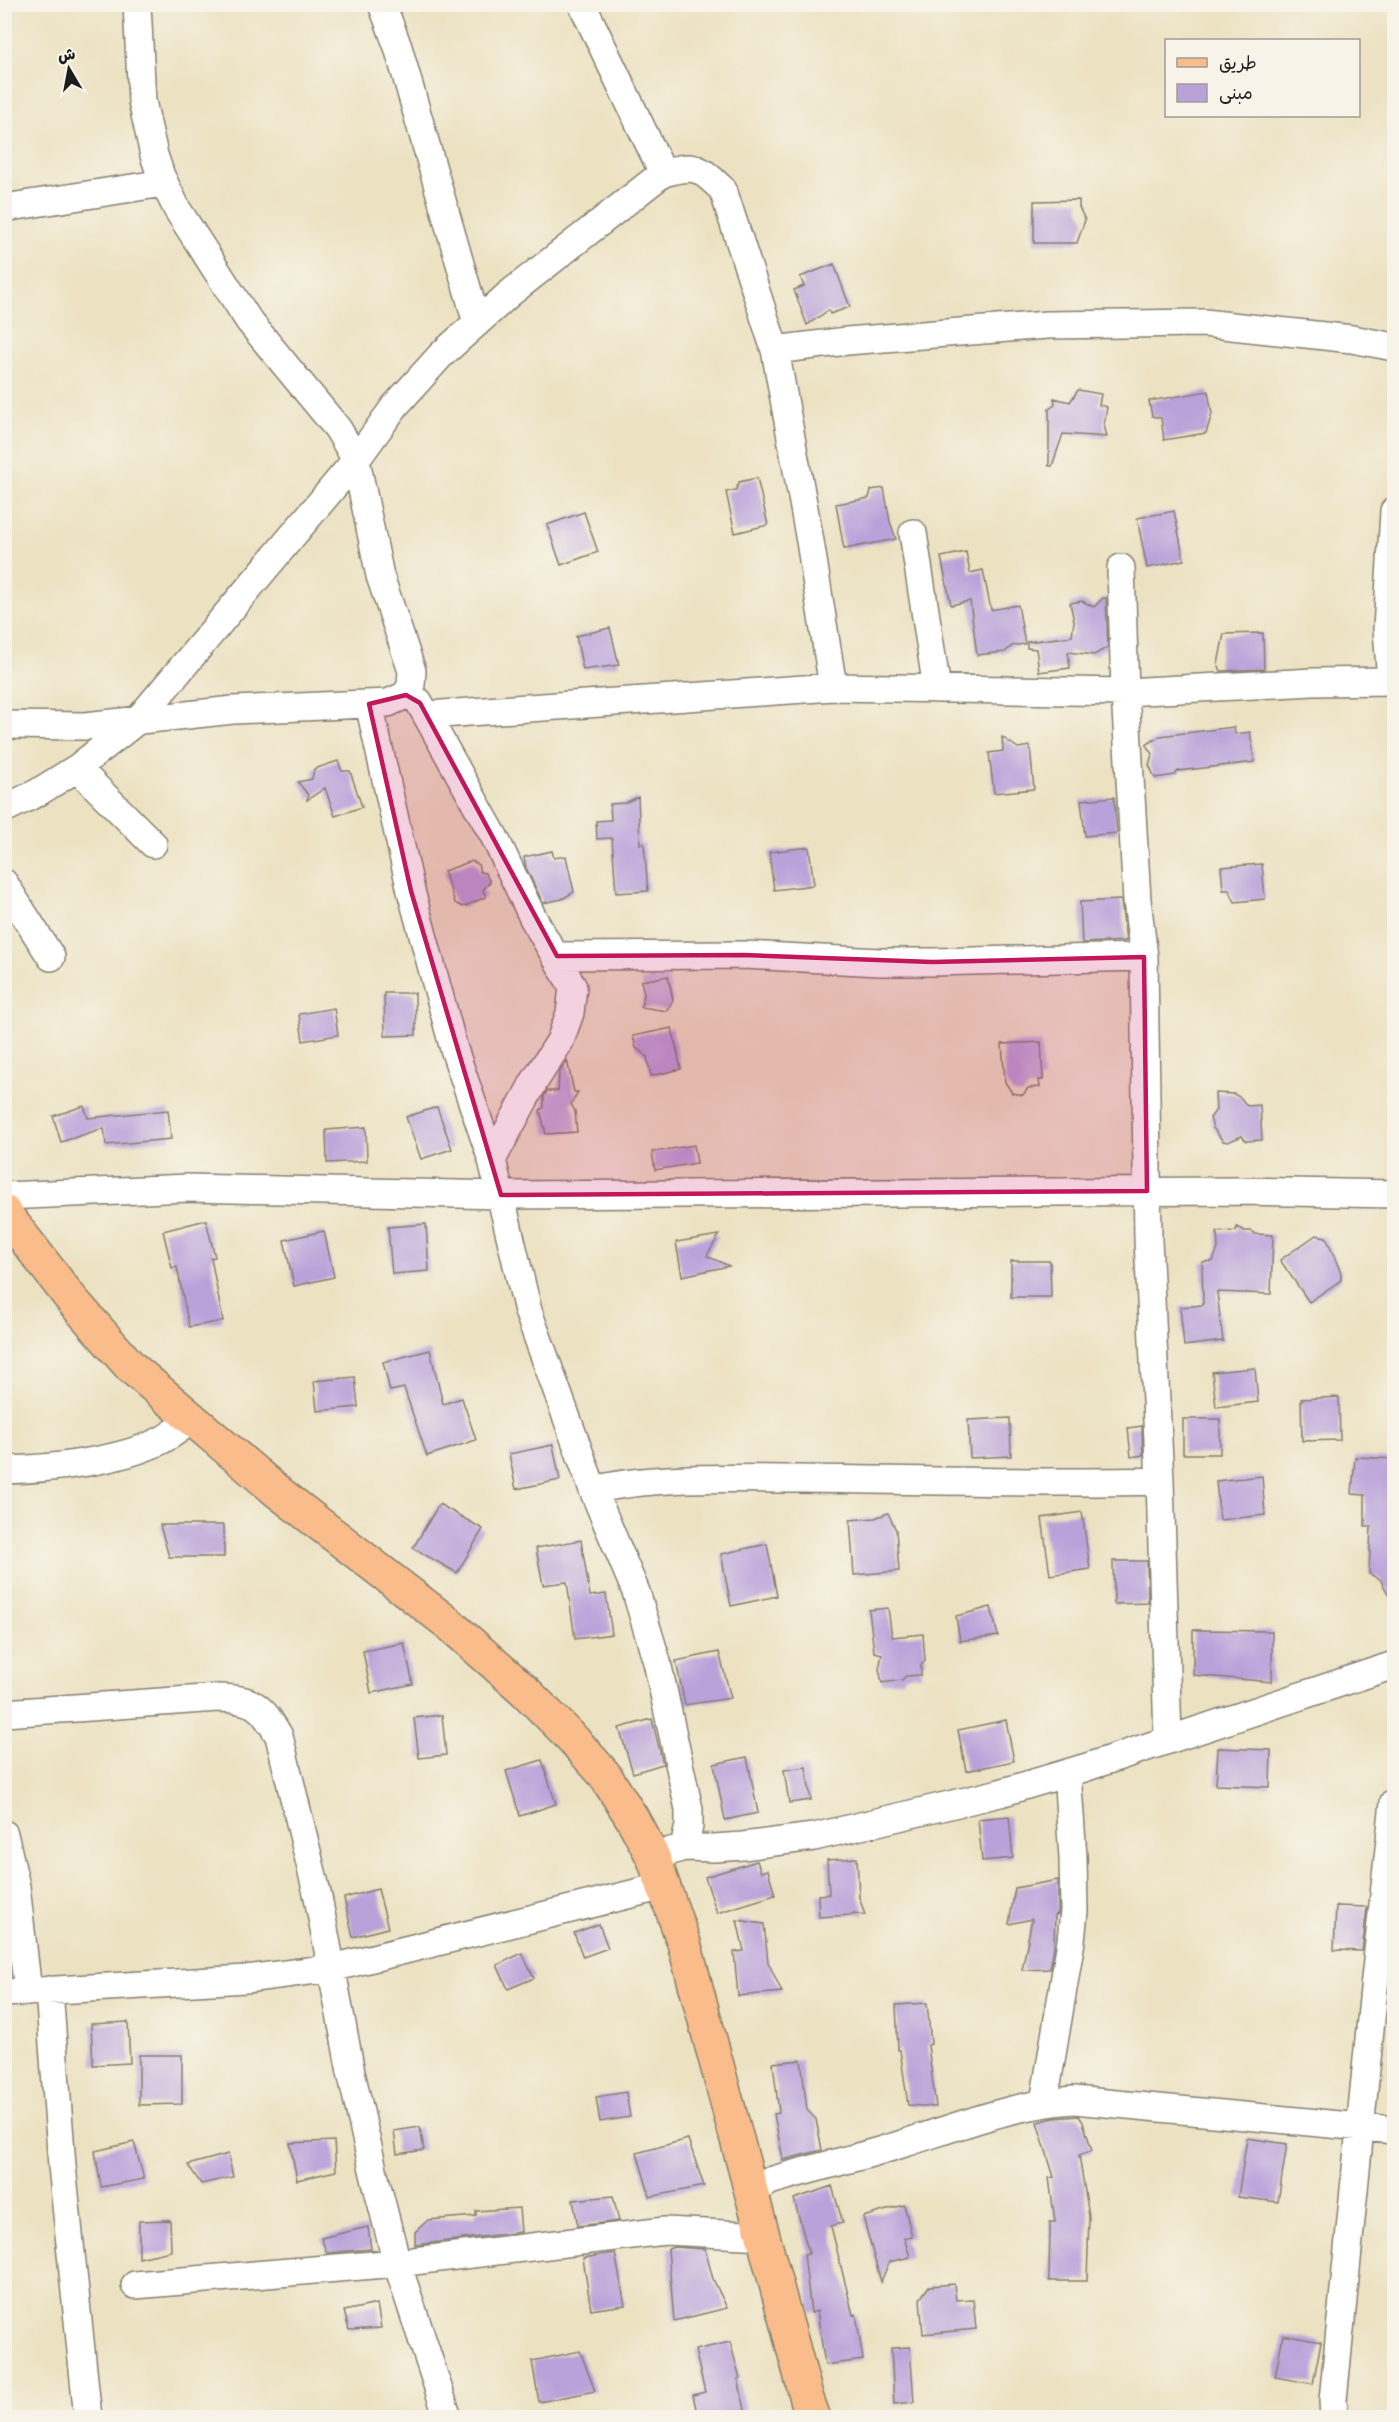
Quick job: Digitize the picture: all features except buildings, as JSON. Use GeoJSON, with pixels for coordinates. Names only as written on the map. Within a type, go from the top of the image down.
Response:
{"type":"FeatureCollection","features":[{"type":"Feature","properties":{"kind":"main road"},"geometry":{"type":"LineString","coordinates":[[4,1212],[72,1300],[131,1367],[278,1492],[448,1623],[525,1691],[604,1774],[632,1818],[658,1871],[684,1943],[764,2236],[809,2412]]}},
{"type":"Feature","properties":{"kind":"street"},"geometry":{"type":"LineString","coordinates":[[4,725],[85,726],[233,710],[388,703],[406,695],[411,685],[412,671],[380,576],[356,460],[338,429],[249,321],[177,209],[165,183],[154,155],[142,101],[137,4]]}},
{"type":"Feature","properties":{"kind":"street"},"geometry":{"type":"LineString","coordinates":[[382,4],[398,47],[477,323]]}},
{"type":"Feature","properties":{"kind":"street"},"geometry":{"type":"LineString","coordinates":[[582,4],[663,173]]}},
{"type":"Feature","properties":{"kind":"street"},"geometry":{"type":"LineString","coordinates":[[4,809],[37,793],[77,768],[138,720],[356,460],[395,406],[441,355],[509,294],[663,173],[689,166],[706,173],[723,190],[775,350],[810,541],[832,687]]}},
{"type":"Feature","properties":{"kind":"street"},"geometry":{"type":"LineString","coordinates":[[4,208],[165,183]]}},
{"type":"Feature","properties":{"kind":"street"},"geometry":{"type":"LineString","coordinates":[[775,350],[847,341],[1047,325],[1204,323],[1352,339],[1395,346]]}},
{"type":"Feature","properties":{"kind":"street"},"geometry":{"type":"LineString","coordinates":[[427,715],[832,687],[1125,692],[1313,682],[1393,681],[1387,629],[1395,512]]}},
{"type":"Feature","properties":{"kind":"street"},"geometry":{"type":"LineString","coordinates":[[913,533],[937,689]]}},
{"type":"Feature","properties":{"kind":"street"},"geometry":{"type":"LineString","coordinates":[[1121,568],[1125,692],[1137,900],[1144,957],[1148,1240],[1160,1481],[1168,1739]]}},
{"type":"Feature","properties":{"kind":"street"},"geometry":{"type":"LineString","coordinates":[[406,695],[420,703],[427,715],[495,838],[533,918],[573,987],[570,1012],[560,1041],[534,1082],[492,1161]]}},
{"type":"Feature","properties":{"kind":"street"},"geometry":{"type":"LineString","coordinates":[[27,1992],[246,1979],[332,1968],[658,1871],[684,1847],[689,1826],[689,1809],[657,1662],[636,1592],[593,1490],[528,1311],[492,1161],[454,1049],[411,891],[369,704]]}},
{"type":"Feature","properties":{"kind":"street"},"geometry":{"type":"LineString","coordinates":[[77,768],[153,844]]}},
{"type":"Feature","properties":{"kind":"street"},"geometry":{"type":"LineString","coordinates":[[4,882],[51,957]]}},
{"type":"Feature","properties":{"kind":"street"},"geometry":{"type":"LineString","coordinates":[[557,956],[744,954],[891,962],[1144,957]]}},
{"type":"Feature","properties":{"kind":"street"},"geometry":{"type":"LineString","coordinates":[[4,1196],[188,1188],[501,1194],[1240,1191],[1395,1194]]}},
{"type":"Feature","properties":{"kind":"street"},"geometry":{"type":"LineString","coordinates":[[4,1470],[49,1469],[132,1450],[162,1440],[193,1419]]}},
{"type":"Feature","properties":{"kind":"street"},"geometry":{"type":"LineString","coordinates":[[593,1490],[640,1482],[728,1479],[996,1483],[1160,1481]]}},
{"type":"Feature","properties":{"kind":"street"},"geometry":{"type":"LineString","coordinates":[[684,1847],[743,1846],[814,1837],[1000,1793],[1395,1665]]}},
{"type":"Feature","properties":{"kind":"street"},"geometry":{"type":"LineString","coordinates":[[4,1713],[218,1698],[242,1699],[256,1705],[268,1717],[279,1736],[318,1897],[351,2073],[397,2263],[448,2418]]}},
{"type":"Feature","properties":{"kind":"street"},"geometry":{"type":"LineString","coordinates":[[1044,2102],[1074,1911],[1067,1773]]}},
{"type":"Feature","properties":{"kind":"street"},"geometry":{"type":"LineString","coordinates":[[1334,2418],[1334,2389],[1395,1802]]}},
{"type":"Feature","properties":{"kind":"street"},"geometry":{"type":"LineString","coordinates":[[4,1834],[16,1886],[27,1992],[62,2166],[88,2418]]}},
{"type":"Feature","properties":{"kind":"street"},"geometry":{"type":"LineString","coordinates":[[752,2193],[770,2181],[901,2144],[1007,2110],[1044,2102],[1074,2100],[1395,2130]]}},
{"type":"Feature","properties":{"kind":"street"},"geometry":{"type":"LineString","coordinates":[[135,2285],[397,2263],[665,2231],[764,2236]]}},
{"type":"Feature","properties":{"kind":"highlighted area"},"geometry":{"type":"Polygon","coordinates":[[[406,695],[420,703],[557,956],[744,955],[932,962],[1144,957],[1147,1191],[501,1195],[411,891],[369,704],[406,695]]]}}]}
